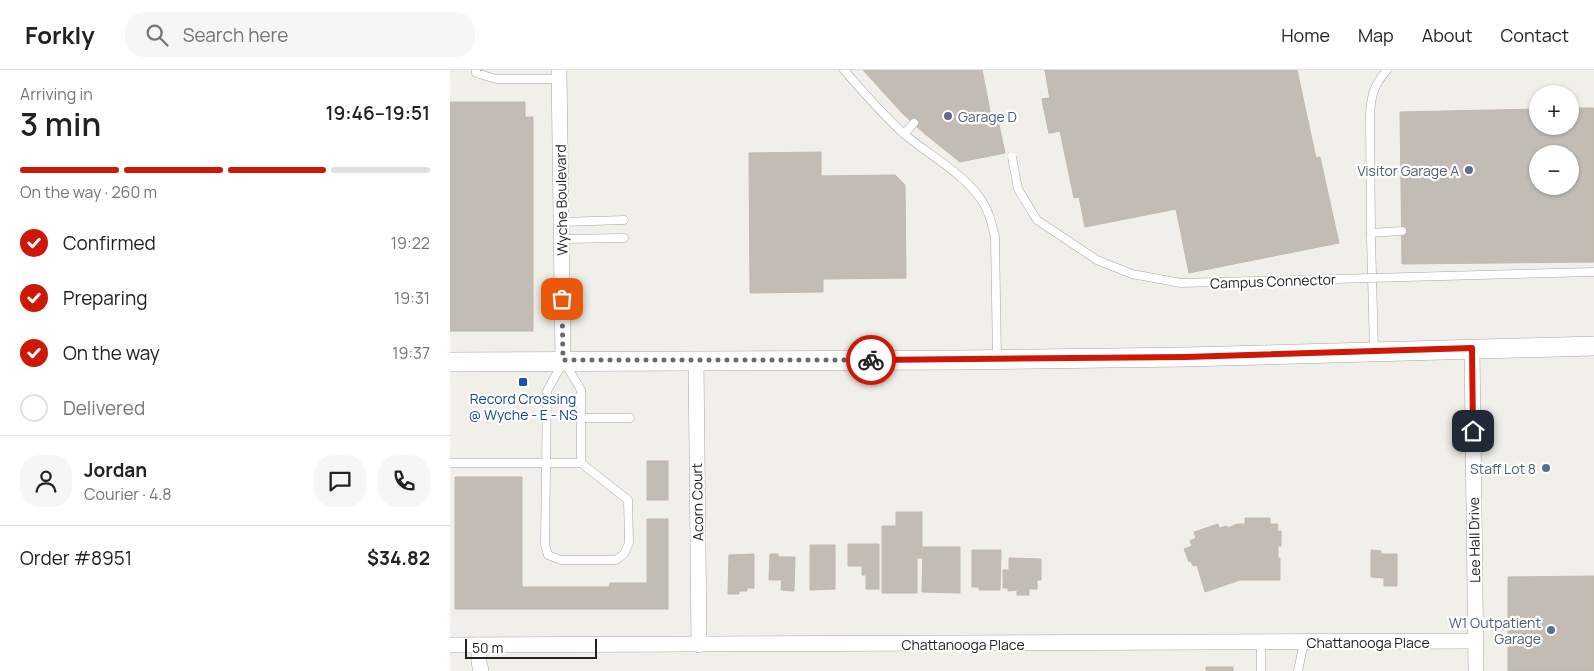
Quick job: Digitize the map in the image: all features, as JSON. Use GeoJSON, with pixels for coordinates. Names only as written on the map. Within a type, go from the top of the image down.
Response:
{"type":"FeatureCollection","features":[{"type":"Feature","properties":{"kind":"street","name":"Wyche Boulevard"},"geometry":{"type":"LineString","coordinates":[[559,74],[563,360]]}},
{"type":"Feature","properties":{"kind":"street"},"geometry":{"type":"LineString","coordinates":[[450,362],[1196,357],[1594,346]]}},
{"type":"Feature","properties":{"kind":"street","name":"Lee Hall Drive"},"geometry":{"type":"LineString","coordinates":[[1472,348],[1476,671]]}},
{"type":"Feature","properties":{"kind":"street","name":"Acorn Court"},"geometry":{"type":"LineString","coordinates":[[696,360],[699,645]]}},
{"type":"Feature","properties":{"kind":"street","name":"Chattanooga Place"},"geometry":{"type":"LineString","coordinates":[[450,646],[1475,641]]}},
{"type":"Feature","properties":{"kind":"street"},"geometry":{"type":"LineString","coordinates":[[479,645],[481,671]]}},
{"type":"Feature","properties":{"kind":"lane"},"geometry":{"type":"LineString","coordinates":[[476,70],[476,73],[496,79],[559,74]]}},
{"type":"Feature","properties":{"kind":"lane"},"geometry":{"type":"LineString","coordinates":[[844,70],[865,95],[904,134],[971,187],[984,204],[992,222],[994,237],[997,359]]}},
{"type":"Feature","properties":{"kind":"lane"},"geometry":{"type":"LineString","coordinates":[[1374,351],[1370,100],[1374,86],[1387,70]]}},
{"type":"Feature","properties":{"kind":"lane"},"geometry":{"type":"LineString","coordinates":[[904,134],[914,123]]}},
{"type":"Feature","properties":{"kind":"lane","name":"Campus Connector"},"geometry":{"type":"LineString","coordinates":[[1012,157],[1018,189],[1037,220],[1098,260],[1132,274],[1181,283],[1594,272]]}},
{"type":"Feature","properties":{"kind":"lane"},"geometry":{"type":"LineString","coordinates":[[562,222],[624,220]]}},
{"type":"Feature","properties":{"kind":"lane"},"geometry":{"type":"LineString","coordinates":[[1371,233],[1402,231]]}},
{"type":"Feature","properties":{"kind":"lane"},"geometry":{"type":"LineString","coordinates":[[562,239],[624,238]]}},
{"type":"Feature","properties":{"kind":"lane"},"geometry":{"type":"LineString","coordinates":[[563,360],[581,390],[581,463]]}},
{"type":"Feature","properties":{"kind":"lane"},"geometry":{"type":"LineString","coordinates":[[450,463],[546,463],[581,463],[628,500],[629,543],[624,554],[616,560],[560,560],[548,555],[545,544],[546,463],[547,391],[563,360]]}},
{"type":"Feature","properties":{"kind":"lane"},"geometry":{"type":"LineString","coordinates":[[581,418],[630,418]]}},
{"type":"Feature","properties":{"kind":"lane"},"geometry":{"type":"LineString","coordinates":[[1261,642],[1261,671]]}},
{"type":"Feature","properties":{"kind":"lane"},"geometry":{"type":"LineString","coordinates":[[1298,671],[1304,642]]}},
{"type":"Feature","properties":{"kind":"building","name":"Garage D"},"geometry":{"type":"Polygon","coordinates":[[[863,70],[982,70],[992,121],[998,120],[1005,153],[960,162],[902,113],[863,70]]]}},
{"type":"Feature","properties":{"kind":"building"},"geometry":{"type":"Polygon","coordinates":[[[1045,70],[1286,70],[1303,160],[1186,184],[1186,186],[1156,193],[1141,115],[1049,133],[1042,99],[1050,98],[1045,70]]]}},
{"type":"Feature","properties":{"kind":"building"},"geometry":{"type":"Polygon","coordinates":[[[1045,70],[1297,70],[1316,158],[1320,157],[1339,243],[1189,273],[1176,209],[1085,227],[1079,197],[1074,198],[1060,131],[1049,133],[1042,99],[1050,98],[1045,70]]]}},
{"type":"Feature","properties":{"kind":"building"},"geometry":{"type":"Polygon","coordinates":[[[450,102],[525,102],[525,117],[533,117],[533,331],[450,331],[450,102]]]}},
{"type":"Feature","properties":{"kind":"building","name":"Visitor Garage A"},"geometry":{"type":"Polygon","coordinates":[[[1579,108],[1594,108],[1594,262],[1402,264],[1400,112],[1529,109],[1529,135],[1579,135],[1579,108]]]}},
{"type":"Feature","properties":{"kind":"building"},"geometry":{"type":"Polygon","coordinates":[[[821,152],[821,176],[895,175],[905,185],[906,278],[823,279],[823,292],[750,293],[749,153],[821,152]]]}},
{"type":"Feature","properties":{"kind":"building"},"geometry":{"type":"Polygon","coordinates":[[[647,461],[668,461],[668,500],[647,500],[647,461]]]}},
{"type":"Feature","properties":{"kind":"building"},"geometry":{"type":"Polygon","coordinates":[[[455,477],[522,477],[522,587],[609,587],[610,583],[647,583],[647,519],[668,519],[668,609],[455,609],[455,477]]]}},
{"type":"Feature","properties":{"kind":"building"},"geometry":{"type":"Polygon","coordinates":[[[896,512],[922,512],[922,558],[917,558],[917,593],[882,593],[882,526],[896,526],[896,512]]]}},
{"type":"Feature","properties":{"kind":"building"},"geometry":{"type":"Polygon","coordinates":[[[1245,518],[1270,518],[1270,524],[1278,524],[1277,531],[1281,531],[1281,546],[1278,546],[1280,580],[1240,580],[1205,592],[1197,565],[1193,566],[1191,561],[1189,562],[1184,549],[1192,546],[1190,541],[1196,538],[1194,532],[1218,524],[1219,528],[1227,526],[1228,528],[1237,524],[1245,524],[1245,518]]]}},
{"type":"Feature","properties":{"kind":"building"},"geometry":{"type":"Polygon","coordinates":[[[848,544],[879,544],[879,589],[866,589],[866,575],[862,575],[862,566],[848,566],[848,544]]]}},
{"type":"Feature","properties":{"kind":"building"},"geometry":{"type":"Polygon","coordinates":[[[810,545],[835,545],[835,589],[810,590],[810,545]]]}},
{"type":"Feature","properties":{"kind":"building"},"geometry":{"type":"Polygon","coordinates":[[[923,547],[960,547],[960,593],[922,592],[923,547]]]}},
{"type":"Feature","properties":{"kind":"building"},"geometry":{"type":"Polygon","coordinates":[[[972,550],[1001,550],[1000,590],[979,590],[979,587],[972,587],[972,550]]]}},
{"type":"Feature","properties":{"kind":"building"},"geometry":{"type":"Polygon","coordinates":[[[1371,550],[1381,551],[1381,554],[1397,554],[1397,586],[1384,586],[1384,578],[1371,577],[1371,550]]]}},
{"type":"Feature","properties":{"kind":"building"},"geometry":{"type":"Polygon","coordinates":[[[754,554],[754,588],[747,588],[747,591],[739,591],[739,594],[728,594],[729,555],[754,554]]]}},
{"type":"Feature","properties":{"kind":"building"},"geometry":{"type":"Polygon","coordinates":[[[770,554],[778,554],[778,557],[795,557],[794,591],[781,590],[782,580],[769,580],[770,554]]]}},
{"type":"Feature","properties":{"kind":"building"},"geometry":{"type":"Polygon","coordinates":[[[1009,558],[1041,559],[1041,580],[1037,580],[1037,589],[1029,589],[1029,595],[1017,595],[1017,590],[1008,591],[1008,588],[1003,588],[1003,570],[1009,570],[1009,558]]]}},
{"type":"Feature","properties":{"kind":"building","name":"W1 Outpatient Garage"},"geometry":{"type":"Polygon","coordinates":[[[1594,576],[1594,671],[1508,671],[1508,577],[1594,576]]]}},
{"type":"Feature","properties":{"kind":"building"},"geometry":{"type":"Polygon","coordinates":[[[1206,667],[1233,667],[1233,671],[1206,671],[1206,667]]]}},
{"type":"Feature","properties":{"kind":"way so far"},"geometry":{"type":"LineString","coordinates":[[562,299],[563,360],[871,360]]}},
{"type":"Feature","properties":{"kind":"place","name":"Garage D"},"geometry":{"type":"Point","coordinates":[948,116]}},
{"type":"Feature","properties":{"kind":"place","name":"Visitor Garage A"},"geometry":{"type":"Point","coordinates":[1469,170]}},
{"type":"Feature","properties":{"kind":"place","name":"Record Crossing @ Wyche - E - NS"},"geometry":{"type":"Point","coordinates":[523,382]}},
{"type":"Feature","properties":{"kind":"place","name":"Staff Lot 8"},"geometry":{"type":"Point","coordinates":[1546,468]}},
{"type":"Feature","properties":{"kind":"place","name":"W1 Outpatient Garage"},"geometry":{"type":"Point","coordinates":[1551,630]}},
{"type":"Feature","properties":{"kind":"route"},"geometry":{"type":"LineString","coordinates":[[871,360],[1186,357],[1334,354],[1472,348],[1473,431]]}}]}
